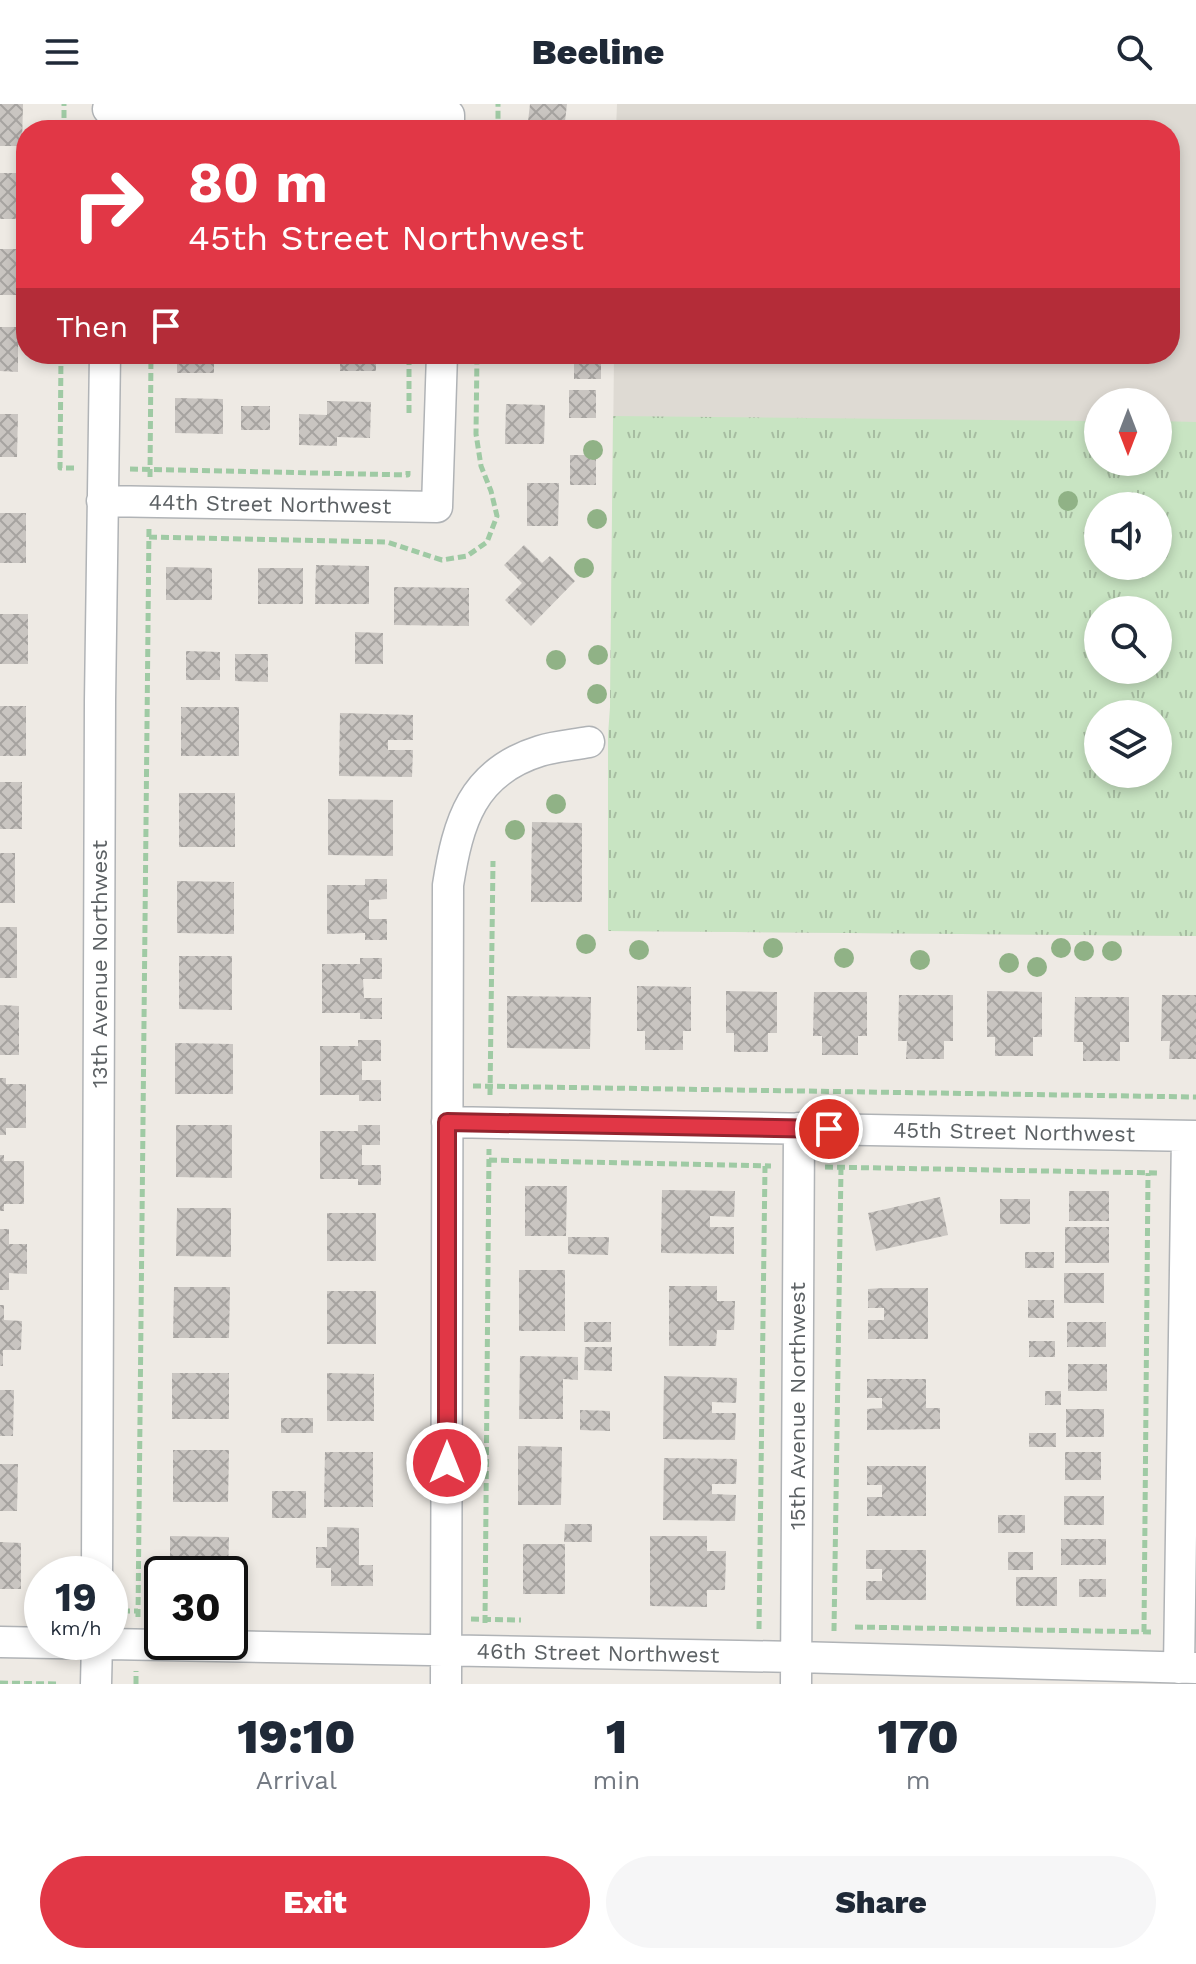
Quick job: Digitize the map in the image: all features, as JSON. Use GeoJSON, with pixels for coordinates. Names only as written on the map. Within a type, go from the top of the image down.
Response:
{"type":"FeatureCollection","features":[{"type":"Feature","properties":{"kind":"street"},"geometry":{"type":"LineString","coordinates":[[108,114],[335,120]]}},
{"type":"Feature","properties":{"kind":"street","name":"13th Avenue Northwest"},"geometry":{"type":"LineString","coordinates":[[97,1556],[105,364]]}},
{"type":"Feature","properties":{"kind":"street","name":"44th Street Northwest"},"geometry":{"type":"LineString","coordinates":[[102,501],[437,507],[442,364]]}},
{"type":"Feature","properties":{"kind":"street"},"geometry":{"type":"LineString","coordinates":[[446,1684],[448,885],[455,845],[467,808],[485,785],[515,762],[541,751],[589,742]]}},
{"type":"Feature","properties":{"kind":"street","name":"45th Street Northwest"},"geometry":{"type":"LineString","coordinates":[[447,1122],[1191,1136]]}},
{"type":"Feature","properties":{"kind":"street","name":"15th Avenue Northwest"},"geometry":{"type":"LineString","coordinates":[[796,1670],[799,1128]]}},
{"type":"Feature","properties":{"kind":"street"},"geometry":{"type":"LineString","coordinates":[[1188,1668],[1191,1136]]}},
{"type":"Feature","properties":{"kind":"street","name":"46th Street Northwest"},"geometry":{"type":"LineString","coordinates":[[0,1642],[24,1642]]}},
{"type":"Feature","properties":{"kind":"street","name":"46th Street Northwest"},"geometry":{"type":"LineString","coordinates":[[128,1643],[446,1651],[796,1670],[1188,1668]]}},
{"type":"Feature","properties":{"kind":"street"},"geometry":{"type":"LineString","coordinates":[[96,1684],[97,1660]]}},
{"type":"Feature","properties":{"kind":"path"},"geometry":{"type":"LineString","coordinates":[[60,468],[61,364]]}},
{"type":"Feature","properties":{"kind":"path"},"geometry":{"type":"LineString","coordinates":[[151,364],[150,470],[408,475]]}},
{"type":"Feature","properties":{"kind":"path"},"geometry":{"type":"LineString","coordinates":[[128,1611],[138,1611],[148,537],[387,542],[442,560],[467,556],[487,542],[497,516],[481,466],[476,434],[477,364]]}},
{"type":"Feature","properties":{"kind":"path"},"geometry":{"type":"LineString","coordinates":[[493,861],[490,1086],[1196,1097]]}},
{"type":"Feature","properties":{"kind":"path"},"geometry":{"type":"LineString","coordinates":[[485,1619],[489,1160],[765,1166],[759,1626]]}},
{"type":"Feature","properties":{"kind":"path"},"geometry":{"type":"LineString","coordinates":[[835,1627],[841,1168],[1148,1173],[1144,1632],[850,1627]]}},
{"type":"Feature","properties":{"kind":"path"},"geometry":{"type":"LineString","coordinates":[[0,1683],[57,1684]]}},
{"type":"Feature","properties":{"kind":"shaded area"},"geometry":{"type":"Polygon","coordinates":[[[617,104],[1196,104],[1196,936],[608,931],[614,364],[1180,364],[1180,120],[616,120],[617,104]]]}},
{"type":"Feature","properties":{"kind":"green space"},"geometry":{"type":"Polygon","coordinates":[[[613,416],[1084,421],[1084,476],[1172,476],[1172,421],[1196,422],[1196,936],[608,931],[613,416]]]}},
{"type":"Feature","properties":{"kind":"building"},"geometry":{"type":"Polygon","coordinates":[[[0,104],[23,104],[23,120],[16,120],[16,146],[0,146],[0,104]]]}},
{"type":"Feature","properties":{"kind":"building"},"geometry":{"type":"Polygon","coordinates":[[[530,104],[567,104],[565,120],[528,120],[530,104]]]}},
{"type":"Feature","properties":{"kind":"building"},"geometry":{"type":"Polygon","coordinates":[[[0,173],[16,173],[16,219],[0,219],[0,173]]]}},
{"type":"Feature","properties":{"kind":"building"},"geometry":{"type":"Polygon","coordinates":[[[0,249],[16,249],[16,295],[0,295],[0,249]]]}},
{"type":"Feature","properties":{"kind":"building"},"geometry":{"type":"Polygon","coordinates":[[[0,327],[16,327],[18,372],[0,371],[0,327]]]}},
{"type":"Feature","properties":{"kind":"building"},"geometry":{"type":"Polygon","coordinates":[[[177,364],[214,364],[214,373],[177,373],[177,364]]]}},
{"type":"Feature","properties":{"kind":"building"},"geometry":{"type":"Polygon","coordinates":[[[340,364],[376,364],[376,371],[340,371],[340,364]]]}},
{"type":"Feature","properties":{"kind":"building"},"geometry":{"type":"Polygon","coordinates":[[[574,364],[601,364],[601,379],[574,379],[574,364]]]}},
{"type":"Feature","properties":{"kind":"building"},"geometry":{"type":"Polygon","coordinates":[[[569,390],[596,390],[596,418],[569,418],[569,390]]]}},
{"type":"Feature","properties":{"kind":"building"},"geometry":{"type":"Polygon","coordinates":[[[175,398],[223,399],[223,434],[175,433],[175,398]]]}},
{"type":"Feature","properties":{"kind":"building"},"geometry":{"type":"Polygon","coordinates":[[[327,401],[371,402],[370,438],[337,437],[337,446],[299,445],[299,414],[327,415],[327,401]]]}},
{"type":"Feature","properties":{"kind":"building"},"geometry":{"type":"Polygon","coordinates":[[[506,404],[545,405],[544,444],[505,444],[506,404]]]}},
{"type":"Feature","properties":{"kind":"building"},"geometry":{"type":"Polygon","coordinates":[[[241,406],[270,406],[270,430],[241,430],[241,406]]]}},
{"type":"Feature","properties":{"kind":"building"},"geometry":{"type":"Polygon","coordinates":[[[0,414],[18,414],[17,457],[0,457],[0,414]]]}},
{"type":"Feature","properties":{"kind":"building"},"geometry":{"type":"Polygon","coordinates":[[[570,455],[596,455],[596,485],[570,485],[570,455]]]}},
{"type":"Feature","properties":{"kind":"building"},"geometry":{"type":"Polygon","coordinates":[[[527,483],[559,483],[558,526],[527,526],[527,483]]]}},
{"type":"Feature","properties":{"kind":"building"},"geometry":{"type":"Polygon","coordinates":[[[0,513],[26,513],[26,563],[0,563],[0,513]]]}},
{"type":"Feature","properties":{"kind":"building"},"geometry":{"type":"Polygon","coordinates":[[[524,545],[542,563],[550,556],[575,581],[531,626],[505,600],[522,583],[504,565],[524,545]]]}},
{"type":"Feature","properties":{"kind":"building"},"geometry":{"type":"Polygon","coordinates":[[[316,565],[369,566],[369,604],[315,604],[316,565]]]}},
{"type":"Feature","properties":{"kind":"building"},"geometry":{"type":"Polygon","coordinates":[[[166,567],[212,568],[212,600],[166,600],[166,567]]]}},
{"type":"Feature","properties":{"kind":"building"},"geometry":{"type":"Polygon","coordinates":[[[258,568],[303,568],[303,604],[258,604],[258,568]]]}},
{"type":"Feature","properties":{"kind":"building"},"geometry":{"type":"Polygon","coordinates":[[[394,587],[469,588],[469,626],[394,625],[394,587]]]}},
{"type":"Feature","properties":{"kind":"building"},"geometry":{"type":"Polygon","coordinates":[[[0,614],[28,614],[28,664],[0,664],[0,614]]]}},
{"type":"Feature","properties":{"kind":"building"},"geometry":{"type":"Polygon","coordinates":[[[355,632],[383,633],[383,664],[355,664],[355,632]]]}},
{"type":"Feature","properties":{"kind":"building"},"geometry":{"type":"Polygon","coordinates":[[[186,651],[220,652],[220,680],[186,680],[186,651]]]}},
{"type":"Feature","properties":{"kind":"building"},"geometry":{"type":"Polygon","coordinates":[[[235,654],[268,654],[268,682],[235,681],[235,654]]]}},
{"type":"Feature","properties":{"kind":"building"},"geometry":{"type":"Polygon","coordinates":[[[0,706],[26,706],[26,756],[0,756],[0,706]]]}},
{"type":"Feature","properties":{"kind":"building"},"geometry":{"type":"Polygon","coordinates":[[[181,707],[239,707],[239,756],[181,756],[181,707]]]}},
{"type":"Feature","properties":{"kind":"building"},"geometry":{"type":"Polygon","coordinates":[[[340,713],[413,715],[413,740],[388,740],[388,750],[413,750],[412,777],[339,776],[340,713]]]}},
{"type":"Feature","properties":{"kind":"building"},"geometry":{"type":"Polygon","coordinates":[[[0,782],[22,782],[22,829],[0,829],[0,782]]]}},
{"type":"Feature","properties":{"kind":"building"},"geometry":{"type":"Polygon","coordinates":[[[179,793],[235,793],[235,847],[179,847],[179,793]]]}},
{"type":"Feature","properties":{"kind":"building"},"geometry":{"type":"Polygon","coordinates":[[[328,799],[393,800],[393,856],[328,855],[328,799]]]}},
{"type":"Feature","properties":{"kind":"building"},"geometry":{"type":"Polygon","coordinates":[[[532,822],[582,823],[582,902],[531,902],[532,822]]]}},
{"type":"Feature","properties":{"kind":"building"},"geometry":{"type":"Polygon","coordinates":[[[0,853],[15,853],[15,903],[0,903],[0,853]]]}},
{"type":"Feature","properties":{"kind":"building"},"geometry":{"type":"Polygon","coordinates":[[[365,879],[387,879],[387,899],[369,900],[369,919],[387,919],[387,940],[365,940],[365,933],[327,934],[327,885],[365,885],[365,879]]]}},
{"type":"Feature","properties":{"kind":"building"},"geometry":{"type":"Polygon","coordinates":[[[177,881],[234,882],[234,934],[177,933],[177,881]]]}},
{"type":"Feature","properties":{"kind":"building"},"geometry":{"type":"Polygon","coordinates":[[[0,927],[17,927],[17,978],[0,978],[0,927]]]}},
{"type":"Feature","properties":{"kind":"building"},"geometry":{"type":"Polygon","coordinates":[[[179,956],[232,956],[232,1010],[179,1009],[179,956]]]}},
{"type":"Feature","properties":{"kind":"building"},"geometry":{"type":"Polygon","coordinates":[[[360,958],[382,958],[382,979],[363,979],[364,998],[382,998],[382,1019],[360,1019],[360,1013],[322,1013],[322,964],[360,964],[360,958]]]}},
{"type":"Feature","properties":{"kind":"building"},"geometry":{"type":"Polygon","coordinates":[[[637,986],[691,987],[691,1031],[683,1031],[683,1050],[645,1050],[645,1031],[637,1031],[637,986]]]}},
{"type":"Feature","properties":{"kind":"building"},"geometry":{"type":"Polygon","coordinates":[[[726,991],[777,992],[777,1033],[768,1033],[768,1052],[734,1052],[734,1033],[726,1033],[726,991]]]}},
{"type":"Feature","properties":{"kind":"building"},"geometry":{"type":"Polygon","coordinates":[[[987,991],[1042,992],[1042,1037],[1033,1037],[1033,1056],[995,1056],[995,1037],[987,1037],[987,991]]]}},
{"type":"Feature","properties":{"kind":"building"},"geometry":{"type":"Polygon","coordinates":[[[814,992],[867,992],[867,1036],[858,1036],[858,1055],[822,1055],[822,1036],[813,1036],[814,992]]]}},
{"type":"Feature","properties":{"kind":"building"},"geometry":{"type":"Polygon","coordinates":[[[899,995],[953,995],[953,1041],[944,1041],[944,1059],[906,1059],[907,1041],[898,1041],[899,995]]]}},
{"type":"Feature","properties":{"kind":"building"},"geometry":{"type":"Polygon","coordinates":[[[1162,995],[1196,995],[1196,1059],[1169,1059],[1170,1041],[1161,1041],[1162,995]]]}},
{"type":"Feature","properties":{"kind":"building"},"geometry":{"type":"Polygon","coordinates":[[[507,996],[591,997],[590,1049],[507,1048],[507,996]]]}},
{"type":"Feature","properties":{"kind":"building"},"geometry":{"type":"Polygon","coordinates":[[[1075,997],[1129,997],[1129,1042],[1120,1042],[1120,1061],[1083,1061],[1083,1042],[1074,1042],[1075,997]]]}},
{"type":"Feature","properties":{"kind":"building"},"geometry":{"type":"Polygon","coordinates":[[[0,1005],[19,1006],[19,1055],[0,1055],[0,1005]]]}},
{"type":"Feature","properties":{"kind":"building"},"geometry":{"type":"Polygon","coordinates":[[[358,1040],[381,1040],[381,1061],[362,1061],[362,1080],[381,1080],[381,1101],[359,1101],[359,1095],[320,1095],[320,1046],[358,1046],[358,1040]]]}},
{"type":"Feature","properties":{"kind":"building"},"geometry":{"type":"Polygon","coordinates":[[[175,1043],[233,1044],[233,1094],[175,1094],[175,1043]]]}},
{"type":"Feature","properties":{"kind":"building"},"geometry":{"type":"Polygon","coordinates":[[[0,1078],[6,1078],[6,1084],[26,1084],[26,1128],[6,1128],[6,1135],[0,1135],[0,1078]]]}},
{"type":"Feature","properties":{"kind":"building"},"geometry":{"type":"Polygon","coordinates":[[[176,1125],[232,1125],[232,1178],[176,1177],[176,1125]]]}},
{"type":"Feature","properties":{"kind":"building"},"geometry":{"type":"Polygon","coordinates":[[[358,1125],[380,1125],[380,1145],[362,1145],[362,1165],[381,1165],[381,1185],[358,1185],[358,1179],[320,1179],[320,1131],[358,1131],[358,1125]]]}},
{"type":"Feature","properties":{"kind":"building"},"geometry":{"type":"Polygon","coordinates":[[[0,1155],[4,1155],[4,1161],[24,1161],[24,1204],[4,1204],[4,1211],[0,1211],[0,1155]]]}},
{"type":"Feature","properties":{"kind":"building"},"geometry":{"type":"Polygon","coordinates":[[[525,1186],[567,1186],[566,1236],[525,1236],[525,1186]]]}},
{"type":"Feature","properties":{"kind":"building"},"geometry":{"type":"Polygon","coordinates":[[[662,1190],[735,1191],[734,1217],[710,1216],[710,1227],[734,1227],[734,1254],[661,1253],[662,1190]]]}},
{"type":"Feature","properties":{"kind":"building"},"geometry":{"type":"Polygon","coordinates":[[[1069,1191],[1109,1191],[1109,1221],[1069,1221],[1069,1191]]]}},
{"type":"Feature","properties":{"kind":"building"},"geometry":{"type":"Polygon","coordinates":[[[940,1197],[948,1235],[876,1251],[868,1213],[940,1197]]]}},
{"type":"Feature","properties":{"kind":"building"},"geometry":{"type":"Polygon","coordinates":[[[1000,1199],[1030,1199],[1030,1224],[1000,1224],[1000,1199]]]}},
{"type":"Feature","properties":{"kind":"building"},"geometry":{"type":"Polygon","coordinates":[[[177,1208],[231,1208],[231,1257],[176,1256],[177,1208]]]}},
{"type":"Feature","properties":{"kind":"building"},"geometry":{"type":"Polygon","coordinates":[[[327,1213],[376,1213],[376,1261],[327,1261],[327,1213]]]}},
{"type":"Feature","properties":{"kind":"building"},"geometry":{"type":"Polygon","coordinates":[[[1065,1227],[1109,1227],[1109,1263],[1065,1263],[1065,1227]]]}},
{"type":"Feature","properties":{"kind":"building"},"geometry":{"type":"Polygon","coordinates":[[[0,1229],[9,1229],[9,1244],[27,1244],[27,1274],[9,1273],[9,1290],[0,1290],[0,1229]]]}},
{"type":"Feature","properties":{"kind":"building"},"geometry":{"type":"Polygon","coordinates":[[[568,1237],[609,1237],[608,1255],[568,1254],[568,1237]]]}},
{"type":"Feature","properties":{"kind":"building"},"geometry":{"type":"Polygon","coordinates":[[[1025,1252],[1054,1252],[1054,1268],[1025,1268],[1025,1252]]]}},
{"type":"Feature","properties":{"kind":"building"},"geometry":{"type":"Polygon","coordinates":[[[519,1270],[565,1270],[565,1331],[519,1331],[519,1270]]]}},
{"type":"Feature","properties":{"kind":"building"},"geometry":{"type":"Polygon","coordinates":[[[1064,1273],[1104,1273],[1104,1303],[1064,1303],[1064,1273]]]}},
{"type":"Feature","properties":{"kind":"building"},"geometry":{"type":"Polygon","coordinates":[[[669,1286],[717,1286],[717,1301],[735,1301],[734,1330],[717,1330],[716,1346],[669,1346],[669,1286]]]}},
{"type":"Feature","properties":{"kind":"building"},"geometry":{"type":"Polygon","coordinates":[[[174,1287],[230,1287],[229,1338],[173,1338],[174,1287]]]}},
{"type":"Feature","properties":{"kind":"building"},"geometry":{"type":"Polygon","coordinates":[[[928,1288],[928,1339],[868,1339],[868,1320],[884,1320],[884,1308],[868,1308],[868,1289],[928,1288]]]}},
{"type":"Feature","properties":{"kind":"building"},"geometry":{"type":"Polygon","coordinates":[[[327,1291],[376,1291],[376,1344],[327,1344],[327,1291]]]}},
{"type":"Feature","properties":{"kind":"building"},"geometry":{"type":"Polygon","coordinates":[[[1028,1300],[1054,1300],[1054,1318],[1028,1318],[1028,1300]]]}},
{"type":"Feature","properties":{"kind":"building"},"geometry":{"type":"Polygon","coordinates":[[[0,1305],[4,1305],[4,1320],[22,1321],[21,1350],[3,1350],[3,1366],[0,1366],[0,1305]]]}},
{"type":"Feature","properties":{"kind":"building"},"geometry":{"type":"Polygon","coordinates":[[[584,1322],[611,1322],[611,1342],[584,1342],[584,1322]]]}},
{"type":"Feature","properties":{"kind":"building"},"geometry":{"type":"Polygon","coordinates":[[[1067,1322],[1106,1322],[1106,1347],[1067,1347],[1067,1322]]]}},
{"type":"Feature","properties":{"kind":"building"},"geometry":{"type":"Polygon","coordinates":[[[1029,1341],[1055,1341],[1055,1357],[1029,1357],[1029,1341]]]}},
{"type":"Feature","properties":{"kind":"building"},"geometry":{"type":"Polygon","coordinates":[[[585,1347],[612,1347],[612,1371],[584,1370],[585,1347]]]}},
{"type":"Feature","properties":{"kind":"building"},"geometry":{"type":"Polygon","coordinates":[[[520,1356],[578,1357],[578,1380],[563,1379],[563,1419],[519,1419],[520,1356]]]}},
{"type":"Feature","properties":{"kind":"building"},"geometry":{"type":"Polygon","coordinates":[[[1068,1364],[1107,1364],[1107,1391],[1068,1391],[1068,1364]]]}},
{"type":"Feature","properties":{"kind":"building"},"geometry":{"type":"Polygon","coordinates":[[[172,1373],[229,1373],[229,1419],[172,1419],[172,1373]]]}},
{"type":"Feature","properties":{"kind":"building"},"geometry":{"type":"Polygon","coordinates":[[[327,1373],[374,1374],[374,1421],[327,1421],[327,1373]]]}},
{"type":"Feature","properties":{"kind":"building"},"geometry":{"type":"Polygon","coordinates":[[[664,1376],[737,1378],[736,1403],[712,1402],[712,1413],[736,1413],[735,1440],[663,1439],[664,1376]]]}},
{"type":"Feature","properties":{"kind":"building"},"geometry":{"type":"Polygon","coordinates":[[[867,1379],[926,1379],[926,1408],[940,1408],[940,1429],[867,1430],[867,1409],[882,1408],[882,1398],[867,1398],[867,1379]]]}},
{"type":"Feature","properties":{"kind":"building"},"geometry":{"type":"Polygon","coordinates":[[[0,1390],[14,1390],[13,1436],[0,1436],[0,1390]]]}},
{"type":"Feature","properties":{"kind":"building"},"geometry":{"type":"Polygon","coordinates":[[[1045,1391],[1061,1391],[1061,1405],[1045,1405],[1045,1391]]]}},
{"type":"Feature","properties":{"kind":"building"},"geometry":{"type":"Polygon","coordinates":[[[1066,1409],[1104,1409],[1104,1437],[1066,1437],[1066,1409]]]}},
{"type":"Feature","properties":{"kind":"building"},"geometry":{"type":"Polygon","coordinates":[[[580,1410],[610,1411],[610,1431],[580,1430],[580,1410]]]}},
{"type":"Feature","properties":{"kind":"building"},"geometry":{"type":"Polygon","coordinates":[[[281,1418],[313,1418],[313,1433],[281,1433],[281,1418]]]}},
{"type":"Feature","properties":{"kind":"building"},"geometry":{"type":"Polygon","coordinates":[[[1029,1433],[1056,1433],[1056,1447],[1029,1447],[1029,1433]]]}},
{"type":"Feature","properties":{"kind":"building"},"geometry":{"type":"Polygon","coordinates":[[[518,1446],[562,1447],[561,1505],[518,1505],[518,1446]]]}},
{"type":"Feature","properties":{"kind":"building"},"geometry":{"type":"Polygon","coordinates":[[[173,1450],[229,1450],[228,1502],[173,1502],[173,1450]]]}},
{"type":"Feature","properties":{"kind":"building"},"geometry":{"type":"Polygon","coordinates":[[[325,1452],[373,1452],[373,1507],[324,1507],[325,1452]]]}},
{"type":"Feature","properties":{"kind":"building"},"geometry":{"type":"Polygon","coordinates":[[[1065,1452],[1101,1452],[1101,1480],[1065,1480],[1065,1452]]]}},
{"type":"Feature","properties":{"kind":"building"},"geometry":{"type":"Polygon","coordinates":[[[664,1458],[737,1459],[736,1484],[712,1484],[712,1494],[736,1495],[735,1521],[663,1520],[664,1458]]]}},
{"type":"Feature","properties":{"kind":"building"},"geometry":{"type":"Polygon","coordinates":[[[0,1464],[18,1464],[17,1511],[0,1511],[0,1464]]]}},
{"type":"Feature","properties":{"kind":"building"},"geometry":{"type":"Polygon","coordinates":[[[867,1466],[926,1466],[926,1516],[867,1516],[867,1497],[882,1497],[882,1485],[867,1485],[867,1466]]]}},
{"type":"Feature","properties":{"kind":"building"},"geometry":{"type":"Polygon","coordinates":[[[272,1491],[306,1491],[306,1518],[272,1518],[272,1491]]]}},
{"type":"Feature","properties":{"kind":"building"},"geometry":{"type":"Polygon","coordinates":[[[1064,1496],[1104,1496],[1104,1525],[1064,1525],[1064,1496]]]}},
{"type":"Feature","properties":{"kind":"building"},"geometry":{"type":"Polygon","coordinates":[[[998,1515],[1025,1515],[1025,1533],[998,1533],[998,1515]]]}},
{"type":"Feature","properties":{"kind":"building"},"geometry":{"type":"Polygon","coordinates":[[[565,1524],[592,1524],[592,1542],[564,1542],[565,1524]]]}},
{"type":"Feature","properties":{"kind":"building"},"geometry":{"type":"Polygon","coordinates":[[[327,1527],[359,1528],[359,1565],[373,1565],[373,1586],[331,1586],[331,1568],[316,1568],[316,1547],[327,1547],[327,1527]]]}},
{"type":"Feature","properties":{"kind":"building"},"geometry":{"type":"Polygon","coordinates":[[[170,1536],[229,1537],[228,1556],[170,1556],[170,1536]]]}},
{"type":"Feature","properties":{"kind":"building"},"geometry":{"type":"Polygon","coordinates":[[[650,1536],[707,1536],[707,1551],[726,1551],[725,1590],[707,1590],[707,1607],[650,1606],[650,1536]]]}},
{"type":"Feature","properties":{"kind":"building"},"geometry":{"type":"Polygon","coordinates":[[[1061,1539],[1106,1539],[1106,1565],[1061,1565],[1061,1539]]]}},
{"type":"Feature","properties":{"kind":"building"},"geometry":{"type":"Polygon","coordinates":[[[0,1542],[21,1543],[21,1589],[0,1589],[0,1542]]]}},
{"type":"Feature","properties":{"kind":"building"},"geometry":{"type":"Polygon","coordinates":[[[523,1544],[565,1544],[565,1594],[523,1594],[523,1544]]]}},
{"type":"Feature","properties":{"kind":"building"},"geometry":{"type":"Polygon","coordinates":[[[866,1550],[926,1550],[926,1600],[866,1600],[866,1581],[882,1581],[882,1569],[866,1569],[866,1550]]]}},
{"type":"Feature","properties":{"kind":"building"},"geometry":{"type":"Polygon","coordinates":[[[1008,1552],[1033,1552],[1033,1570],[1008,1570],[1008,1552]]]}},
{"type":"Feature","properties":{"kind":"building"},"geometry":{"type":"Polygon","coordinates":[[[1016,1577],[1057,1577],[1057,1606],[1016,1606],[1016,1577]]]}},
{"type":"Feature","properties":{"kind":"building"},"geometry":{"type":"Polygon","coordinates":[[[1079,1579],[1106,1579],[1106,1597],[1079,1597],[1079,1579]]]}},
{"type":"Feature","properties":{"kind":"route"},"geometry":{"type":"LineString","coordinates":[[447,1463],[447,1122],[829,1129]]}}]}
